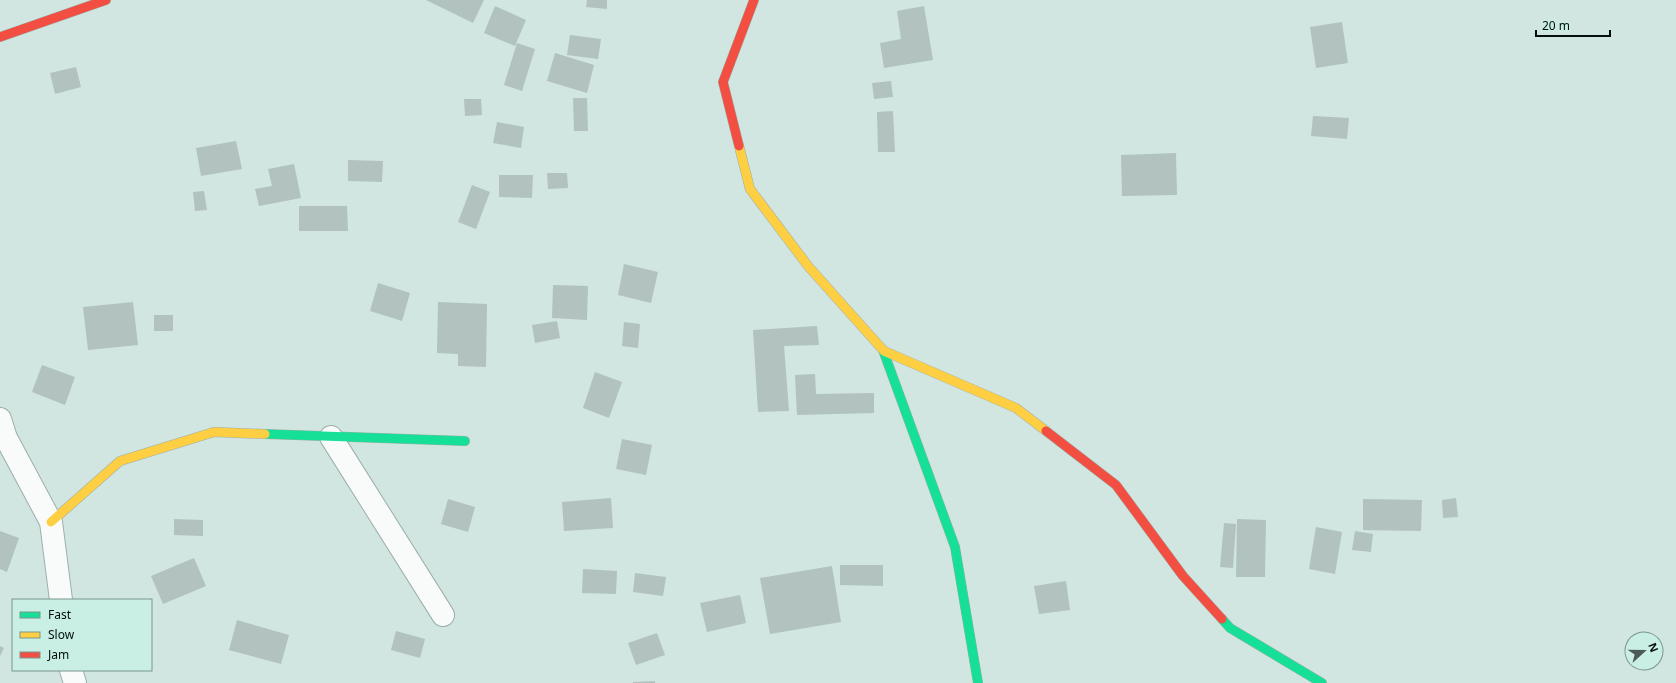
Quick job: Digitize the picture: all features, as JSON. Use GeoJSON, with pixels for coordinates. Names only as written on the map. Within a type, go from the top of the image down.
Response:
{"type":"FeatureCollection","features":[{"type":"Feature","properties":{"kind":"street"},"geometry":{"type":"LineString","coordinates":[[0,37],[106,0]]}},
{"type":"Feature","properties":{"kind":"street"},"geometry":{"type":"LineString","coordinates":[[754,0],[723,82],[750,189],[808,266],[884,351],[955,547],[978,683]]}},
{"type":"Feature","properties":{"kind":"street"},"geometry":{"type":"LineString","coordinates":[[884,351],[1016,408],[1116,485],[1183,576],[1230,628],[1322,683]]}},
{"type":"Feature","properties":{"kind":"street"},"geometry":{"type":"LineString","coordinates":[[0,419],[6,438],[50,522],[61,599]]}},
{"type":"Feature","properties":{"kind":"street"},"geometry":{"type":"LineString","coordinates":[[50,522],[120,461],[214,432],[465,441]]}},
{"type":"Feature","properties":{"kind":"street"},"geometry":{"type":"LineString","coordinates":[[331,436],[443,616]]}},
{"type":"Feature","properties":{"kind":"street"},"geometry":{"type":"LineString","coordinates":[[71,671],[75,683]]}},
{"type":"Feature","properties":{"kind":"building"},"geometry":{"type":"Polygon","coordinates":[[[426,0],[484,0],[473,23],[426,0]]]}},
{"type":"Feature","properties":{"kind":"building"},"geometry":{"type":"Polygon","coordinates":[[[587,0],[607,0],[607,9],[586,7],[587,0]]]}},
{"type":"Feature","properties":{"kind":"building"},"geometry":{"type":"Polygon","coordinates":[[[495,6],[526,20],[515,46],[484,33],[495,6]]]}},
{"type":"Feature","properties":{"kind":"building"},"geometry":{"type":"Polygon","coordinates":[[[924,6],[933,60],[884,68],[880,43],[901,39],[897,11],[924,6]]]}},
{"type":"Feature","properties":{"kind":"building"},"geometry":{"type":"Polygon","coordinates":[[[1342,22],[1348,63],[1316,68],[1310,27],[1342,22]]]}},
{"type":"Feature","properties":{"kind":"building"},"geometry":{"type":"Polygon","coordinates":[[[570,35],[601,39],[598,59],[567,55],[570,35]]]}},
{"type":"Feature","properties":{"kind":"building"},"geometry":{"type":"Polygon","coordinates":[[[517,43],[535,49],[522,91],[504,85],[517,43]]]}},
{"type":"Feature","properties":{"kind":"building"},"geometry":{"type":"Polygon","coordinates":[[[555,53],[594,65],[587,93],[547,81],[555,53]]]}},
{"type":"Feature","properties":{"kind":"building"},"geometry":{"type":"Polygon","coordinates":[[[76,67],[81,87],[55,94],[50,73],[76,67]]]}},
{"type":"Feature","properties":{"kind":"building"},"geometry":{"type":"Polygon","coordinates":[[[891,81],[893,97],[874,99],[872,83],[891,81]]]}},
{"type":"Feature","properties":{"kind":"building"},"geometry":{"type":"Polygon","coordinates":[[[573,98],[587,98],[588,131],[574,131],[573,98]]]}},
{"type":"Feature","properties":{"kind":"building"},"geometry":{"type":"Polygon","coordinates":[[[464,99],[481,99],[482,115],[465,116],[464,99]]]}},
{"type":"Feature","properties":{"kind":"building"},"geometry":{"type":"Polygon","coordinates":[[[893,111],[895,152],[878,152],[877,112],[893,111]]]}},
{"type":"Feature","properties":{"kind":"building"},"geometry":{"type":"Polygon","coordinates":[[[1313,116],[1349,118],[1347,139],[1311,136],[1313,116]]]}},
{"type":"Feature","properties":{"kind":"building"},"geometry":{"type":"Polygon","coordinates":[[[497,122],[524,127],[521,148],[493,143],[497,122]]]}},
{"type":"Feature","properties":{"kind":"building"},"geometry":{"type":"Polygon","coordinates":[[[236,141],[242,169],[201,176],[196,148],[236,141]]]}},
{"type":"Feature","properties":{"kind":"building"},"geometry":{"type":"Polygon","coordinates":[[[1176,153],[1177,195],[1122,196],[1121,155],[1176,153]]]}},
{"type":"Feature","properties":{"kind":"building"},"geometry":{"type":"Polygon","coordinates":[[[348,160],[383,161],[382,182],[348,181],[348,160]]]}},
{"type":"Feature","properties":{"kind":"building"},"geometry":{"type":"Polygon","coordinates":[[[294,164],[301,198],[259,206],[255,189],[272,186],[268,169],[294,164]]]}},
{"type":"Feature","properties":{"kind":"building"},"geometry":{"type":"Polygon","coordinates":[[[547,173],[567,173],[568,188],[548,189],[547,173]]]}},
{"type":"Feature","properties":{"kind":"building"},"geometry":{"type":"Polygon","coordinates":[[[499,175],[533,175],[532,198],[499,197],[499,175]]]}},
{"type":"Feature","properties":{"kind":"building"},"geometry":{"type":"Polygon","coordinates":[[[472,185],[490,192],[476,229],[458,222],[472,185]]]}},
{"type":"Feature","properties":{"kind":"building"},"geometry":{"type":"Polygon","coordinates":[[[204,191],[207,210],[195,211],[193,192],[204,191]]]}},
{"type":"Feature","properties":{"kind":"building"},"geometry":{"type":"Polygon","coordinates":[[[299,206],[347,206],[348,231],[299,231],[299,206]]]}},
{"type":"Feature","properties":{"kind":"building"},"geometry":{"type":"Polygon","coordinates":[[[624,264],[658,272],[651,303],[618,295],[624,264]]]}},
{"type":"Feature","properties":{"kind":"building"},"geometry":{"type":"Polygon","coordinates":[[[378,283],[410,293],[402,321],[370,311],[378,283]]]}},
{"type":"Feature","properties":{"kind":"building"},"geometry":{"type":"Polygon","coordinates":[[[553,285],[588,286],[587,320],[552,318],[553,285]]]}},
{"type":"Feature","properties":{"kind":"building"},"geometry":{"type":"Polygon","coordinates":[[[133,302],[138,345],[88,350],[83,307],[133,302]]]}},
{"type":"Feature","properties":{"kind":"building"},"geometry":{"type":"Polygon","coordinates":[[[438,302],[487,304],[486,367],[458,366],[458,354],[437,353],[438,302]]]}},
{"type":"Feature","properties":{"kind":"building"},"geometry":{"type":"Polygon","coordinates":[[[154,315],[173,315],[173,331],[154,331],[154,315]]]}},
{"type":"Feature","properties":{"kind":"building"},"geometry":{"type":"Polygon","coordinates":[[[557,321],[560,338],[535,343],[532,325],[557,321]]]}},
{"type":"Feature","properties":{"kind":"building"},"geometry":{"type":"Polygon","coordinates":[[[624,322],[640,324],[638,348],[622,346],[624,322]]]}},
{"type":"Feature","properties":{"kind":"building"},"geometry":{"type":"Polygon","coordinates":[[[817,326],[819,345],[784,346],[789,411],[758,412],[753,330],[817,326]]]}},
{"type":"Feature","properties":{"kind":"building"},"geometry":{"type":"Polygon","coordinates":[[[42,365],[75,377],[65,405],[32,392],[42,365]]]}},
{"type":"Feature","properties":{"kind":"building"},"geometry":{"type":"Polygon","coordinates":[[[595,372],[622,382],[609,418],[583,408],[595,372]]]}},
{"type":"Feature","properties":{"kind":"building"},"geometry":{"type":"Polygon","coordinates":[[[815,374],[816,394],[874,393],[874,413],[797,415],[795,375],[815,374]]]}},
{"type":"Feature","properties":{"kind":"building"},"geometry":{"type":"Polygon","coordinates":[[[622,439],[652,445],[646,475],[616,469],[622,439]]]}},
{"type":"Feature","properties":{"kind":"building"},"geometry":{"type":"Polygon","coordinates":[[[611,498],[613,528],[564,531],[562,502],[611,498]]]}},
{"type":"Feature","properties":{"kind":"building"},"geometry":{"type":"Polygon","coordinates":[[[1456,498],[1458,517],[1443,518],[1442,500],[1456,498]]]}},
{"type":"Feature","properties":{"kind":"building"},"geometry":{"type":"Polygon","coordinates":[[[448,499],[475,507],[468,532],[441,524],[448,499]]]}},
{"type":"Feature","properties":{"kind":"building"},"geometry":{"type":"Polygon","coordinates":[[[1363,499],[1422,500],[1421,531],[1363,530],[1363,499]]]}},
{"type":"Feature","properties":{"kind":"building"},"geometry":{"type":"Polygon","coordinates":[[[174,519],[203,520],[203,536],[174,535],[174,519]]]}},
{"type":"Feature","properties":{"kind":"building"},"geometry":{"type":"Polygon","coordinates":[[[1237,519],[1266,520],[1265,577],[1236,577],[1237,519]]]}},
{"type":"Feature","properties":{"kind":"building"},"geometry":{"type":"Polygon","coordinates":[[[1224,523],[1236,524],[1233,568],[1220,567],[1224,523]]]}},
{"type":"Feature","properties":{"kind":"building"},"geometry":{"type":"Polygon","coordinates":[[[1316,527],[1342,532],[1335,574],[1309,569],[1316,527]]]}},
{"type":"Feature","properties":{"kind":"building"},"geometry":{"type":"Polygon","coordinates":[[[0,531],[19,538],[7,572],[0,569],[0,531]]]}},
{"type":"Feature","properties":{"kind":"building"},"geometry":{"type":"Polygon","coordinates":[[[1355,531],[1373,534],[1371,552],[1352,550],[1355,531]]]}},
{"type":"Feature","properties":{"kind":"building"},"geometry":{"type":"Polygon","coordinates":[[[194,558],[206,586],[163,604],[151,576],[194,558]]]}},
{"type":"Feature","properties":{"kind":"building"},"geometry":{"type":"Polygon","coordinates":[[[840,565],[883,565],[883,586],[840,585],[840,565]]]}},
{"type":"Feature","properties":{"kind":"building"},"geometry":{"type":"Polygon","coordinates":[[[832,566],[841,622],[770,634],[760,578],[832,566]]]}},
{"type":"Feature","properties":{"kind":"building"},"geometry":{"type":"Polygon","coordinates":[[[583,569],[617,571],[616,594],[582,593],[583,569]]]}},
{"type":"Feature","properties":{"kind":"building"},"geometry":{"type":"Polygon","coordinates":[[[635,573],[666,577],[663,596],[633,592],[635,573]]]}},
{"type":"Feature","properties":{"kind":"building"},"geometry":{"type":"Polygon","coordinates":[[[1066,581],[1070,610],[1039,614],[1034,586],[1066,581]]]}},
{"type":"Feature","properties":{"kind":"building"},"geometry":{"type":"Polygon","coordinates":[[[740,595],[746,623],[707,632],[700,603],[740,595]]]}},
{"type":"Feature","properties":{"kind":"building"},"geometry":{"type":"Polygon","coordinates":[[[237,620],[289,635],[281,664],[229,650],[237,620]]]}},
{"type":"Feature","properties":{"kind":"building"},"geometry":{"type":"Polygon","coordinates":[[[396,631],[425,639],[420,658],[391,650],[396,631]]]}},
{"type":"Feature","properties":{"kind":"building"},"geometry":{"type":"Polygon","coordinates":[[[657,633],[665,655],[636,665],[628,643],[657,633]]]}},
{"type":"Feature","properties":{"kind":"building"},"geometry":{"type":"Polygon","coordinates":[[[0,646],[4,648],[0,656],[0,646]]]}},
{"type":"Feature","properties":{"kind":"building"},"geometry":{"type":"Polygon","coordinates":[[[655,681],[655,683],[633,683],[633,682],[655,681]]]}},
{"type":"Feature","properties":{"kind":"traffic: fast"},"geometry":{"type":"LineString","coordinates":[[883,350],[955,547],[978,683]]}},
{"type":"Feature","properties":{"kind":"traffic: fast"},"geometry":{"type":"LineString","coordinates":[[265,434],[465,441]]}},
{"type":"Feature","properties":{"kind":"traffic: fast"},"geometry":{"type":"LineString","coordinates":[[1222,619],[1230,628],[1322,683]]}},
{"type":"Feature","properties":{"kind":"traffic: slow"},"geometry":{"type":"LineString","coordinates":[[739,146],[750,189],[808,266],[883,350]]}},
{"type":"Feature","properties":{"kind":"traffic: slow"},"geometry":{"type":"LineString","coordinates":[[884,351],[1016,408],[1046,431]]}},
{"type":"Feature","properties":{"kind":"traffic: slow"},"geometry":{"type":"LineString","coordinates":[[51,522],[120,461],[214,432],[265,434]]}},
{"type":"Feature","properties":{"kind":"traffic: jam"},"geometry":{"type":"LineString","coordinates":[[0,37],[106,0]]}},
{"type":"Feature","properties":{"kind":"traffic: jam"},"geometry":{"type":"LineString","coordinates":[[739,146],[723,82],[754,0]]}},
{"type":"Feature","properties":{"kind":"traffic: jam"},"geometry":{"type":"LineString","coordinates":[[1046,431],[1116,485],[1183,576],[1222,619]]}}]}
